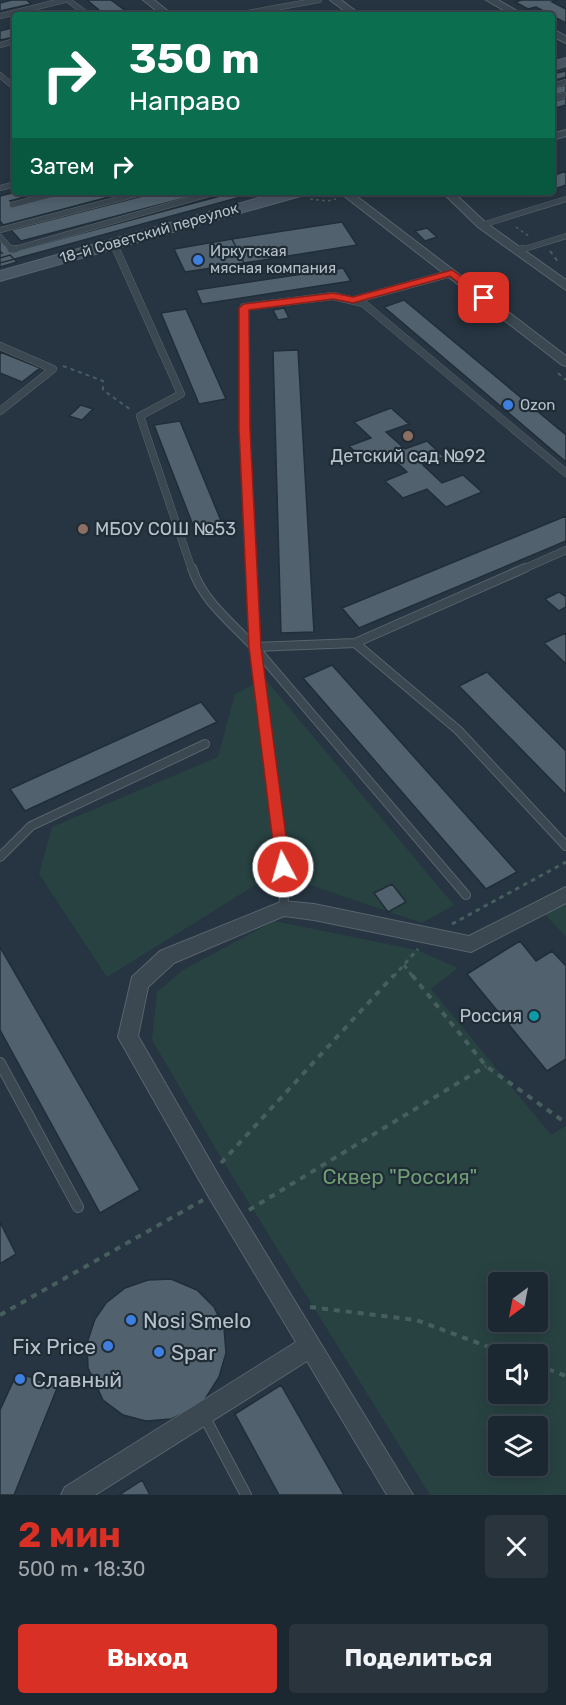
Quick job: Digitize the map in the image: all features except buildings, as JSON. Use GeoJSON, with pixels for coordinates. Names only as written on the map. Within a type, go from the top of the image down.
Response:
{"type":"FeatureCollection","features":[{"type":"Feature","properties":{"kind":"street"},"geometry":{"type":"LineString","coordinates":[[148,0],[164,12]]}},
{"type":"Feature","properties":{"kind":"street"},"geometry":{"type":"LineString","coordinates":[[335,0],[352,12]]}},
{"type":"Feature","properties":{"kind":"street"},"geometry":{"type":"LineString","coordinates":[[493,0],[514,12]]}},
{"type":"Feature","properties":{"kind":"street","name":"18-й Советский переулок"},"geometry":{"type":"LineString","coordinates":[[0,276],[113,243],[298,195]]}},
{"type":"Feature","properties":{"kind":"street"},"geometry":{"type":"LineString","coordinates":[[347,195],[566,362]]}},
{"type":"Feature","properties":{"kind":"street"},"geometry":{"type":"LineString","coordinates":[[450,195],[482,225],[566,286]]}},
{"type":"Feature","properties":{"kind":"street"},"geometry":{"type":"LineString","coordinates":[[401,1495],[213,1184],[128,1036],[139,983],[167,957],[283,908],[314,912],[471,944],[566,894]]}},
{"type":"Feature","properties":{"kind":"street"},"geometry":{"type":"LineString","coordinates":[[74,1495],[311,1346]]}},
{"type":"Feature","properties":{"kind":"lane"},"geometry":{"type":"LineString","coordinates":[[16,12],[66,0],[83,12]]}},
{"type":"Feature","properties":{"kind":"lane"},"geometry":{"type":"LineString","coordinates":[[253,12],[319,0]]}},
{"type":"Feature","properties":{"kind":"lane"},"geometry":{"type":"LineString","coordinates":[[0,75],[12,85]]}},
{"type":"Feature","properties":{"kind":"lane"},"geometry":{"type":"LineString","coordinates":[[12,204],[48,195]]}},
{"type":"Feature","properties":{"kind":"lane"},"geometry":{"type":"LineString","coordinates":[[0,230],[134,195]]}},
{"type":"Feature","properties":{"kind":"lane"},"geometry":{"type":"LineString","coordinates":[[0,237],[12,250],[205,195]]}},
{"type":"Feature","properties":{"kind":"lane"},"geometry":{"type":"LineString","coordinates":[[482,225],[566,199]]}},
{"type":"Feature","properties":{"kind":"lane"},"geometry":{"type":"LineString","coordinates":[[517,251],[566,236]]}},
{"type":"Feature","properties":{"kind":"lane"},"geometry":{"type":"LineString","coordinates":[[113,243],[181,394],[140,416],[197,584],[216,609],[255,647],[466,895]]}},
{"type":"Feature","properties":{"kind":"lane"},"geometry":{"type":"LineString","coordinates":[[353,300],[452,273]]}},
{"type":"Feature","properties":{"kind":"lane"},"geometry":{"type":"LineString","coordinates":[[283,908],[284,876],[255,647],[245,429],[244,308],[333,296],[363,303],[566,473]]}},
{"type":"Feature","properties":{"kind":"lane"},"geometry":{"type":"LineString","coordinates":[[0,346],[53,369],[0,411]]}},
{"type":"Feature","properties":{"kind":"lane"},"geometry":{"type":"LineString","coordinates":[[255,647],[355,643],[566,550]]}},
{"type":"Feature","properties":{"kind":"lane"},"geometry":{"type":"LineString","coordinates":[[355,643],[458,730],[566,846]]}},
{"type":"Feature","properties":{"kind":"lane"},"geometry":{"type":"LineString","coordinates":[[0,857],[31,826],[205,744]]}},
{"type":"Feature","properties":{"kind":"lane"},"geometry":{"type":"LineString","coordinates":[[0,1063],[78,1207]]}},
{"type":"Feature","properties":{"kind":"lane"},"geometry":{"type":"LineString","coordinates":[[203,1414],[246,1495]]}},
{"type":"Feature","properties":{"kind":"path"},"geometry":{"type":"LineString","coordinates":[[304,195],[312,200],[328,201],[343,195]]}},
{"type":"Feature","properties":{"kind":"path"},"geometry":{"type":"LineString","coordinates":[[504,218],[548,249],[560,264]]}},
{"type":"Feature","properties":{"kind":"path"},"geometry":{"type":"LineString","coordinates":[[53,369],[59,364],[103,381],[103,390],[140,416]]}},
{"type":"Feature","properties":{"kind":"path"},"geometry":{"type":"LineString","coordinates":[[0,1316],[213,1184],[429,937],[566,862]]}},
{"type":"Feature","properties":{"kind":"path"},"geometry":{"type":"LineString","coordinates":[[404,965],[486,1066],[566,1123]]}},
{"type":"Feature","properties":{"kind":"path"},"geometry":{"type":"LineString","coordinates":[[235,1219],[486,1066]]}},
{"type":"Feature","properties":{"kind":"path"},"geometry":{"type":"LineString","coordinates":[[286,1304],[416,1320],[488,1347]]}},
{"type":"Feature","properties":{"kind":"path"},"geometry":{"type":"LineString","coordinates":[[548,1369],[566,1376]]}},
{"type":"Feature","properties":{"kind":"green space"},"geometry":{"type":"Polygon","coordinates":[[[265,679],[454,905],[422,923],[275,873],[107,977],[39,874],[52,827],[218,757],[235,694],[265,679]]]}},
{"type":"Feature","properties":{"kind":"green space"},"geometry":{"type":"Polygon","coordinates":[[[566,894],[566,937],[539,908],[566,894]]]}},
{"type":"Feature","properties":{"kind":"green space","name":"Сквер \"Россия\""},"geometry":{"type":"Polygon","coordinates":[[[274,921],[417,950],[458,968],[431,989],[551,1135],[566,1126],[566,1495],[430,1495],[223,1161],[152,1040],[157,992],[183,970],[274,921]]]}},
{"type":"Feature","properties":{"kind":"place","name":"Иркутская мясная компания"},"geometry":{"type":"Point","coordinates":[198,260]}},
{"type":"Feature","properties":{"kind":"place","name":"Ozon"},"geometry":{"type":"Point","coordinates":[508,405]}},
{"type":"Feature","properties":{"kind":"place","name":"Детский сад №92"},"geometry":{"type":"Point","coordinates":[408,436]}},
{"type":"Feature","properties":{"kind":"place","name":"МБОУ СОШ №53"},"geometry":{"type":"Point","coordinates":[83,529]}},
{"type":"Feature","properties":{"kind":"place","name":"Россия"},"geometry":{"type":"Point","coordinates":[534,1016]}},
{"type":"Feature","properties":{"kind":"place","name":"Nosi Smelo"},"geometry":{"type":"Point","coordinates":[131,1320]}},
{"type":"Feature","properties":{"kind":"place","name":"Fix Price"},"geometry":{"type":"Point","coordinates":[108,1346]}},
{"type":"Feature","properties":{"kind":"place","name":"Spar"},"geometry":{"type":"Point","coordinates":[159,1352]}},
{"type":"Feature","properties":{"kind":"place","name":"Славный"},"geometry":{"type":"Point","coordinates":[20,1379]}},
{"type":"Feature","properties":{"kind":"route"},"geometry":{"type":"LineString","coordinates":[[283,867],[255,647],[245,429],[244,308],[333,296],[353,300],[452,273],[484,298]]}}]}
